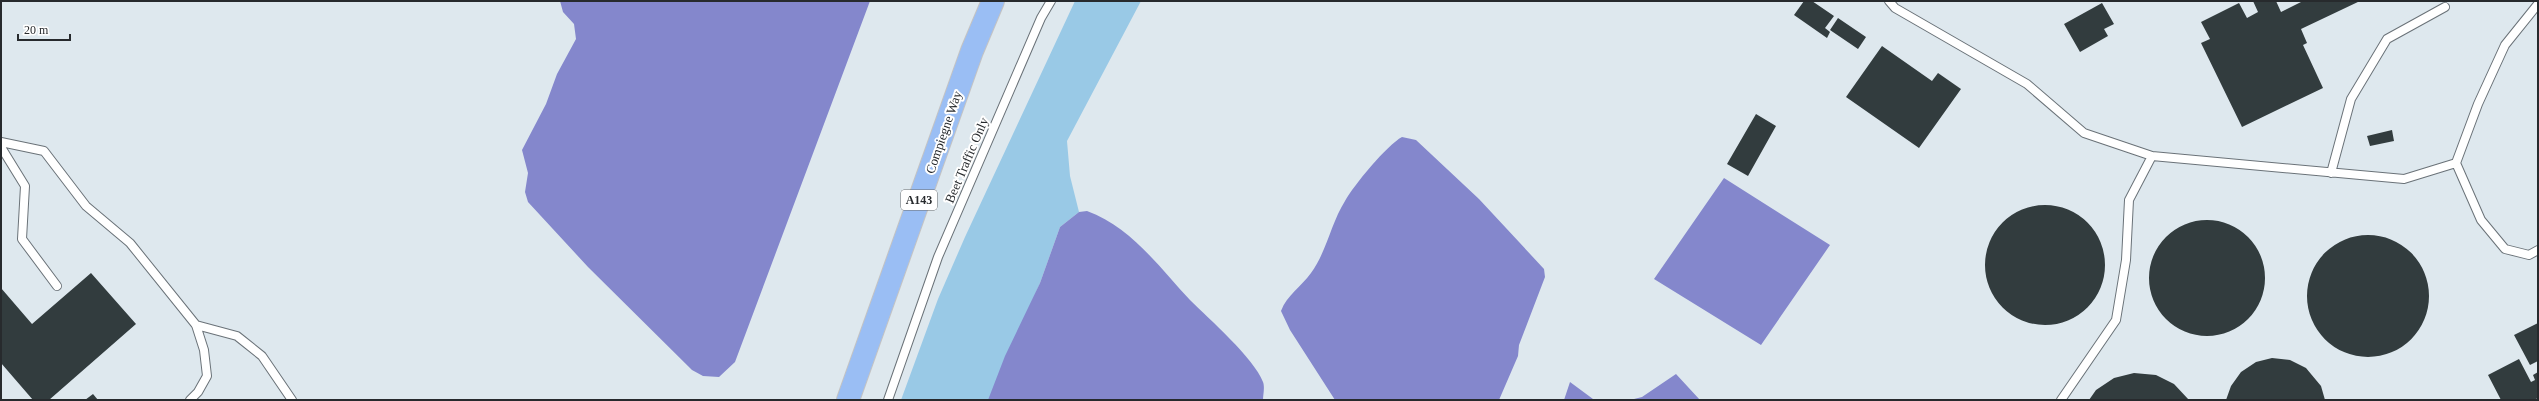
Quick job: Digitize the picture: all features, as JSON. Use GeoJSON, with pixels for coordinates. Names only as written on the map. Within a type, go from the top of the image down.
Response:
{"type":"FeatureCollection","features":[{"type":"Feature","properties":{"kind":"highway","name":"Compiegne Way"},"geometry":{"type":"LineString","coordinates":[[848,400],[972,51],[993,1]]}},
{"type":"Feature","properties":{"kind":"lane","name":"Beet Traffic Only"},"geometry":{"type":"LineString","coordinates":[[888,400],[938,258],[1041,18],[1050,1]]}},
{"type":"Feature","properties":{"kind":"lane"},"geometry":{"type":"LineString","coordinates":[[1889,1],[1895,8],[2027,84],[2084,133],[2152,156],[2404,179],[2456,163]]}},
{"type":"Feature","properties":{"kind":"lane"},"geometry":{"type":"LineString","coordinates":[[2538,4],[2505,45],[2478,104],[2456,163],[2481,220],[2505,249],[2529,255],[2538,250]]}},
{"type":"Feature","properties":{"kind":"lane"},"geometry":{"type":"LineString","coordinates":[[2331,172],[2351,99],[2387,39],[2444,7]]}},
{"type":"Feature","properties":{"kind":"lane"},"geometry":{"type":"LineString","coordinates":[[1,142],[44,151],[86,206],[130,243],[196,324],[204,350],[207,376],[198,392],[190,400]]}},
{"type":"Feature","properties":{"kind":"lane"},"geometry":{"type":"LineString","coordinates":[[1,147],[25,186],[22,239],[58,286]]}},
{"type":"Feature","properties":{"kind":"lane"},"geometry":{"type":"LineString","coordinates":[[2061,400],[2116,320],[2126,260],[2129,200],[2152,156]]}},
{"type":"Feature","properties":{"kind":"lane"},"geometry":{"type":"LineString","coordinates":[[196,324],[237,336],[262,356],[292,400]]}},
{"type":"Feature","properties":{"kind":"shaded area"},"geometry":{"type":"Polygon","coordinates":[[[1075,1],[1141,1],[1067,141],[1070,176],[1079,212],[1060,227],[1040,283],[989,400],[901,400],[938,299],[965,237],[1075,1]]]}},
{"type":"Feature","properties":{"kind":"water"},"geometry":{"type":"Polygon","coordinates":[[[560,1],[870,1],[735,362],[719,377],[703,376],[692,370],[588,267],[528,202],[525,192],[528,173],[522,150],[546,104],[557,74],[576,39],[574,24],[563,12],[560,1]]]}},
{"type":"Feature","properties":{"kind":"water"},"geometry":{"type":"Polygon","coordinates":[[[1402,137],[1416,140],[1479,199],[1544,269],[1545,277],[1519,345],[1518,356],[1499,400],[1335,400],[1290,330],[1281,311],[1290,296],[1311,273],[1321,256],[1336,218],[1349,194],[1388,148],[1402,137]]]}},
{"type":"Feature","properties":{"kind":"water"},"geometry":{"type":"Polygon","coordinates":[[[1724,178],[1830,245],[1761,345],[1654,279],[1724,178]]]}},
{"type":"Feature","properties":{"kind":"water"},"geometry":{"type":"Polygon","coordinates":[[[1087,211],[1103,218],[1131,237],[1190,300],[1241,351],[1258,372],[1264,384],[1263,400],[988,400],[1005,356],[1040,283],[1060,227],[1079,212],[1087,211]]]}},
{"type":"Feature","properties":{"kind":"water"},"geometry":{"type":"Polygon","coordinates":[[[1676,374],[1700,400],[1630,400],[1642,397],[1676,374]]]}},
{"type":"Feature","properties":{"kind":"water"},"geometry":{"type":"Polygon","coordinates":[[[1570,382],[1593,399],[1596,400],[1564,400],[1570,382]]]}},
{"type":"Feature","properties":{"kind":"building"},"geometry":{"type":"Polygon","coordinates":[[[1804,1],[1812,1],[1834,16],[1825,28],[1830,32],[1827,38],[1794,15],[1804,1]]]}},
{"type":"Feature","properties":{"kind":"building"},"geometry":{"type":"Polygon","coordinates":[[[2253,1],[2276,1],[2281,12],[2303,1],[2360,1],[2301,29],[2307,43],[2303,45],[2323,88],[2242,127],[2201,43],[2210,39],[2201,22],[2239,3],[2247,18],[2258,12],[2253,1]]]}},
{"type":"Feature","properties":{"kind":"building"},"geometry":{"type":"Polygon","coordinates":[[[2102,3],[2114,24],[2104,29],[2108,36],[2080,52],[2064,24],[2102,3]]]}},
{"type":"Feature","properties":{"kind":"building"},"geometry":{"type":"Polygon","coordinates":[[[1838,18],[1866,37],[1858,49],[1830,30],[1838,18]]]}},
{"type":"Feature","properties":{"kind":"building"},"geometry":{"type":"Polygon","coordinates":[[[1882,46],[1932,81],[1938,73],[1961,89],[1919,148],[1846,97],[1882,46]]]}},
{"type":"Feature","properties":{"kind":"building"},"geometry":{"type":"Polygon","coordinates":[[[1756,114],[1776,126],[1748,176],[1727,164],[1756,114]]]}},
{"type":"Feature","properties":{"kind":"building"},"geometry":{"type":"Polygon","coordinates":[[[2392,130],[2394,141],[2370,146],[2367,136],[2392,130]]]}},
{"type":"Feature","properties":{"kind":"building"},"geometry":{"type":"Polygon","coordinates":[[[2045,205],[2057,206],[2068,210],[2078,215],[2087,223],[2095,232],[2100,242],[2104,253],[2104,277],[2100,288],[2095,298],[2087,307],[2078,315],[2068,320],[2057,324],[2045,325],[2033,324],[2022,320],[2012,315],[2003,307],[1995,298],[1990,288],[1986,277],[1985,265],[1986,253],[1990,242],[1995,232],[2003,223],[2012,215],[2022,210],[2033,206],[2045,205]]]}},
{"type":"Feature","properties":{"kind":"building"},"geometry":{"type":"Polygon","coordinates":[[[2207,220],[2218,221],[2229,225],[2248,237],[2260,256],[2264,267],[2264,289],[2260,300],[2248,319],[2229,331],[2218,335],[2207,336],[2196,335],[2185,331],[2166,319],[2154,300],[2150,289],[2149,278],[2150,267],[2154,256],[2166,237],[2185,225],[2196,221],[2207,220]]]}},
{"type":"Feature","properties":{"kind":"building"},"geometry":{"type":"Polygon","coordinates":[[[2368,235],[2391,239],[2402,245],[2411,253],[2419,262],[2425,273],[2429,296],[2425,319],[2419,330],[2411,339],[2402,347],[2391,353],[2368,357],[2345,353],[2334,347],[2325,339],[2317,330],[2311,319],[2307,296],[2311,273],[2317,262],[2325,253],[2334,245],[2345,239],[2368,235]]]}},
{"type":"Feature","properties":{"kind":"building"},"geometry":{"type":"Polygon","coordinates":[[[91,273],[136,324],[49,400],[33,400],[1,363],[1,288],[32,324],[91,273]]]}},
{"type":"Feature","properties":{"kind":"building"},"geometry":{"type":"Polygon","coordinates":[[[2538,323],[2538,361],[2530,365],[2514,335],[2538,323]]]}},
{"type":"Feature","properties":{"kind":"building"},"geometry":{"type":"Polygon","coordinates":[[[2272,358],[2290,360],[2306,368],[2321,386],[2325,400],[2226,400],[2231,386],[2241,372],[2256,362],[2272,358]]]}},
{"type":"Feature","properties":{"kind":"building"},"geometry":{"type":"Polygon","coordinates":[[[2519,359],[2531,382],[2535,380],[2533,375],[2538,372],[2538,398],[2534,400],[2501,400],[2488,375],[2519,359]]]}},
{"type":"Feature","properties":{"kind":"building"},"geometry":{"type":"Polygon","coordinates":[[[2134,373],[2156,375],[2174,384],[2189,400],[2089,400],[2096,390],[2114,378],[2134,373]]]}},
{"type":"Feature","properties":{"kind":"building"},"geometry":{"type":"Polygon","coordinates":[[[93,394],[98,400],[85,400],[93,394]]]}}]}
